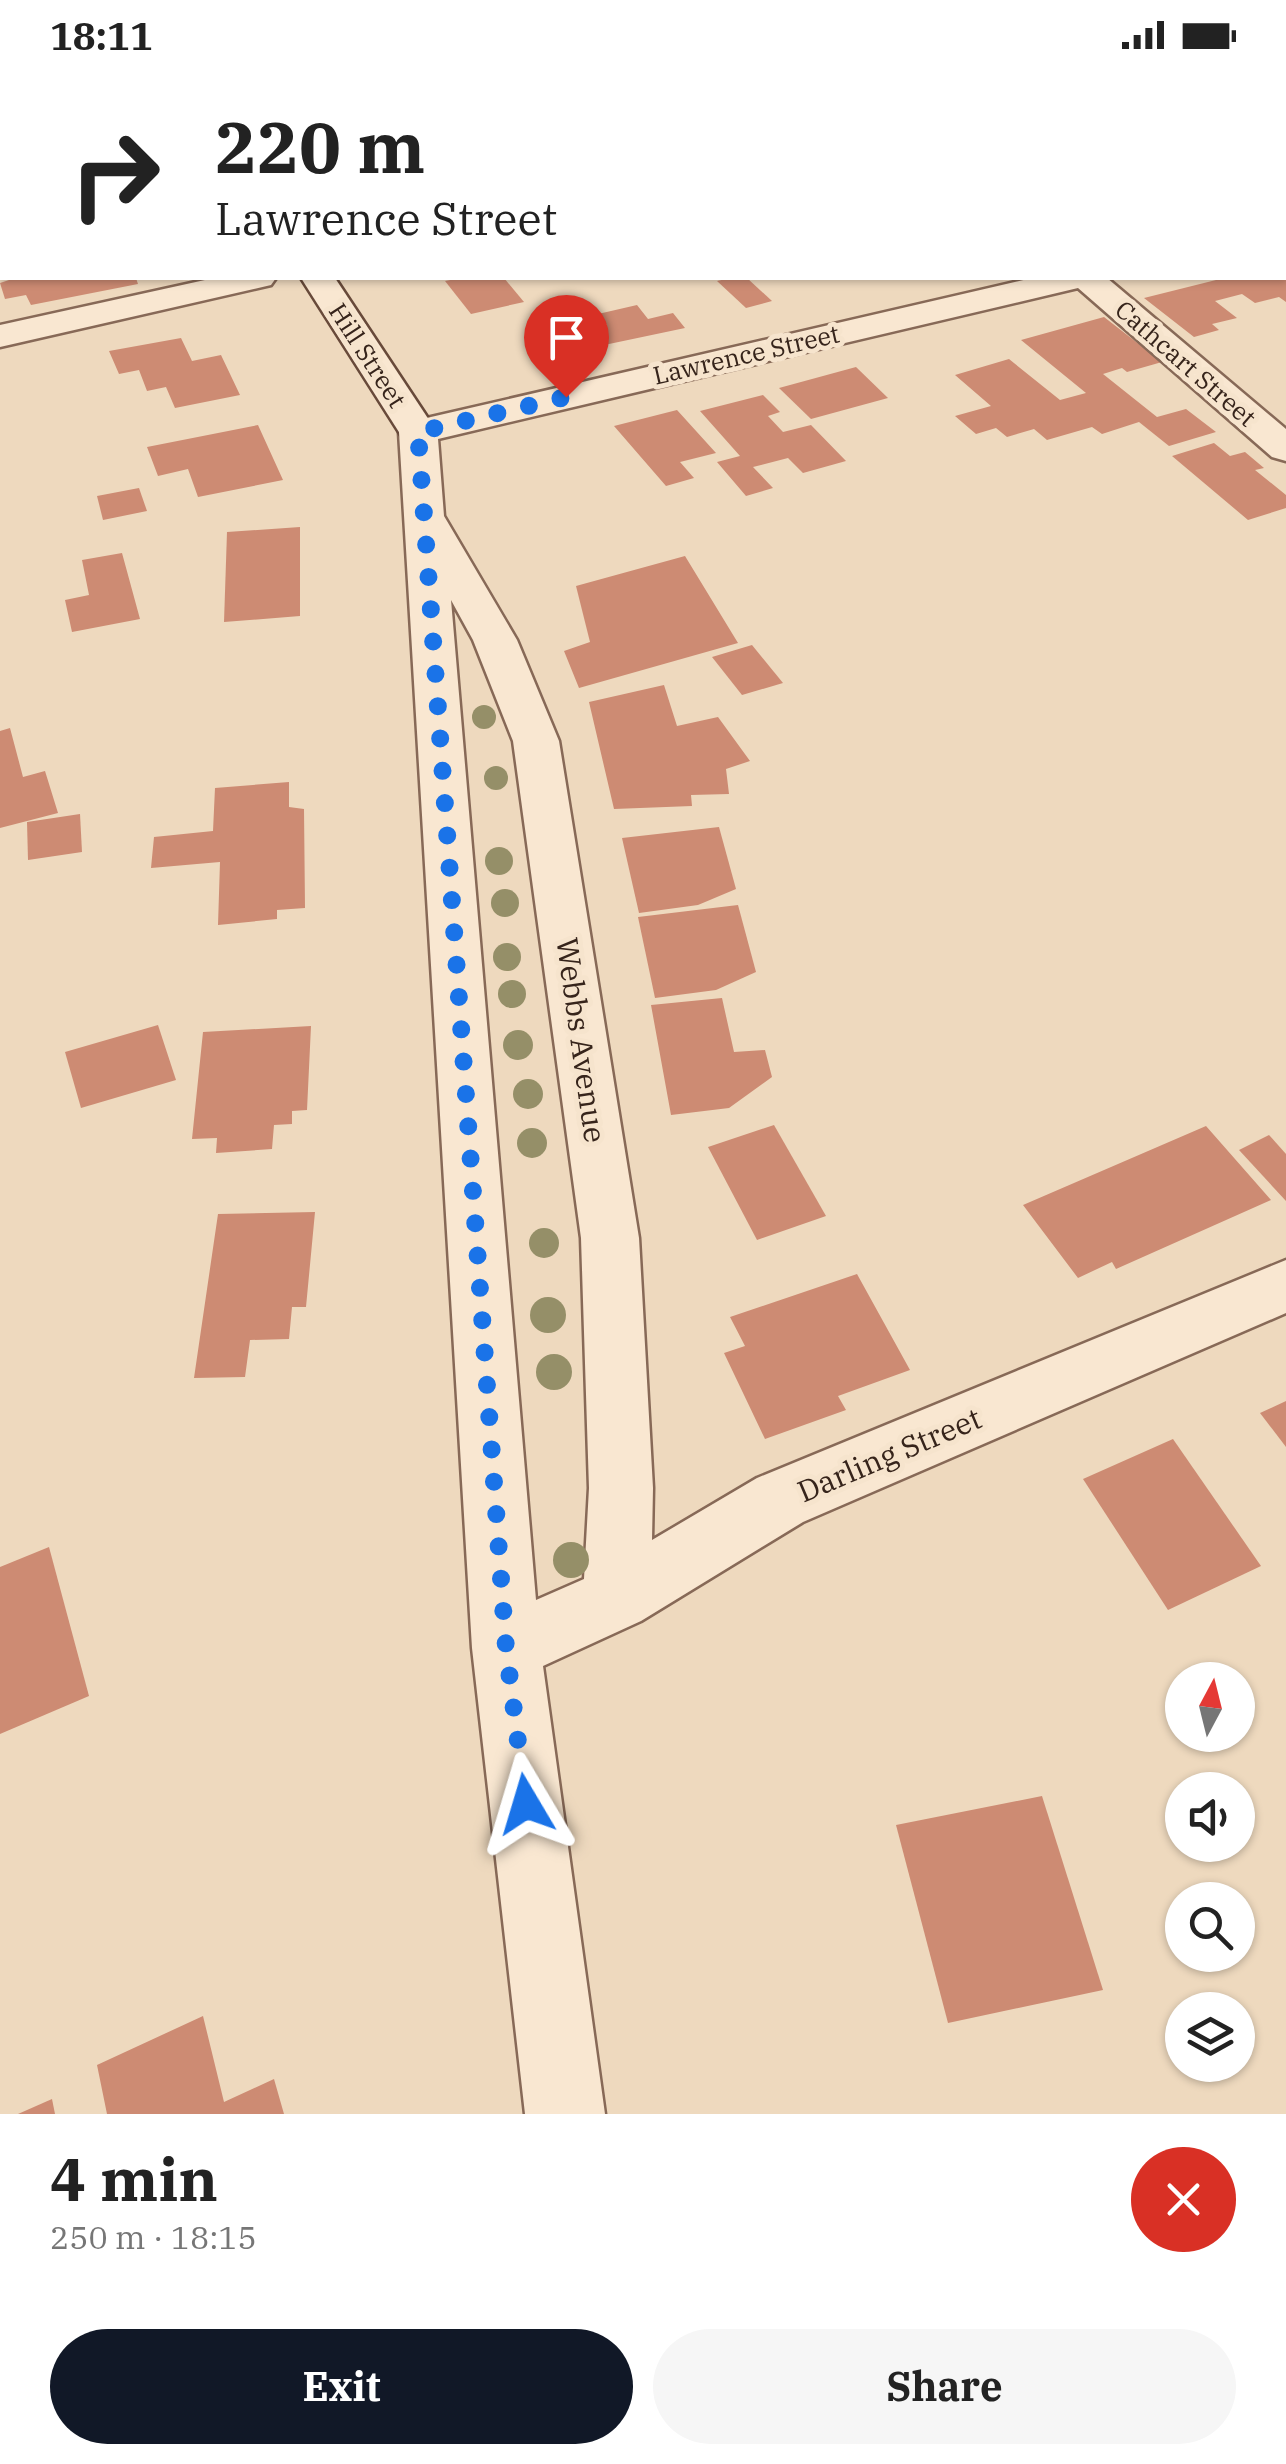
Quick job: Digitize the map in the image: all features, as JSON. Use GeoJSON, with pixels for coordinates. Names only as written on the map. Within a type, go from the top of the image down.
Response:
{"type":"FeatureCollection","features":[{"type":"Feature","properties":{"kind":"street"},"geometry":{"type":"LineString","coordinates":[[0,336],[250,280]]}},
{"type":"Feature","properties":{"kind":"street","name":"Hill Street"},"geometry":{"type":"LineString","coordinates":[[319,280],[418,432]]}},
{"type":"Feature","properties":{"kind":"street","name":"Lawrence Street"},"geometry":{"type":"LineString","coordinates":[[418,432],[923,299],[1061,280]]}},
{"type":"Feature","properties":{"kind":"street","name":"Cathcart Street"},"geometry":{"type":"LineString","coordinates":[[1089,280],[1286,449]]}},
{"type":"Feature","properties":{"kind":"street"},"geometry":{"type":"LineString","coordinates":[[418,432],[506,1648],[565,2114]]}},
{"type":"Feature","properties":{"kind":"street","name":"Webbs Avenue"},"geometry":{"type":"LineString","coordinates":[[424,509],[495,640],[536,741],[610,1238],[621,1488],[617,1598]]}},
{"type":"Feature","properties":{"kind":"street","name":"Darling Street"},"geometry":{"type":"LineString","coordinates":[[506,1648],[617,1598],[780,1500],[1286,1286]]}},
{"type":"Feature","properties":{"kind":"building"},"geometry":{"type":"Polygon","coordinates":[[[137,280],[138,284],[31,305],[26,295],[5,299],[0,283],[137,280]]]}},
{"type":"Feature","properties":{"kind":"building"},"geometry":{"type":"Polygon","coordinates":[[[506,280],[524,302],[471,314],[445,281],[506,280]]]}},
{"type":"Feature","properties":{"kind":"building"},"geometry":{"type":"Polygon","coordinates":[[[749,280],[772,301],[746,308],[717,281],[749,280]]]}},
{"type":"Feature","properties":{"kind":"building"},"geometry":{"type":"Polygon","coordinates":[[[1216,280],[1286,280],[1286,302],[1279,297],[1255,303],[1242,294],[1215,301],[1237,318],[1212,324],[1219,330],[1194,337],[1144,298],[1216,280]]]}},
{"type":"Feature","properties":{"kind":"building"},"geometry":{"type":"Polygon","coordinates":[[[637,305],[648,319],[673,313],[685,328],[590,348],[577,332],[607,325],[598,314],[637,305]]]}},
{"type":"Feature","properties":{"kind":"building"},"geometry":{"type":"Polygon","coordinates":[[[1104,317],[1162,362],[1103,374],[1157,417],[1186,409],[1216,432],[1169,446],[1139,422],[1102,434],[1092,427],[1047,440],[1034,429],[1007,437],[996,428],[976,434],[955,416],[991,406],[955,375],[1009,359],[1060,400],[1086,393],[1021,340],[1104,317]]]}},
{"type":"Feature","properties":{"kind":"building"},"geometry":{"type":"Polygon","coordinates":[[[181,338],[192,361],[221,355],[240,395],[175,408],[166,387],[147,391],[139,370],[119,374],[109,351],[181,338]]]}},
{"type":"Feature","properties":{"kind":"building"},"geometry":{"type":"Polygon","coordinates":[[[856,367],[888,398],[811,419],[779,388],[856,367]]]}},
{"type":"Feature","properties":{"kind":"building"},"geometry":{"type":"Polygon","coordinates":[[[763,395],[780,412],[768,416],[783,432],[811,425],[846,461],[803,473],[788,458],[753,467],[773,488],[746,496],[717,462],[740,456],[700,411],[763,395]]]}},
{"type":"Feature","properties":{"kind":"building"},"geometry":{"type":"Polygon","coordinates":[[[677,410],[716,453],[680,462],[694,478],[666,486],[614,426],[677,410]]]}},
{"type":"Feature","properties":{"kind":"building"},"geometry":{"type":"Polygon","coordinates":[[[258,425],[283,480],[198,497],[188,469],[158,476],[147,447],[258,425]]]}},
{"type":"Feature","properties":{"kind":"building"},"geometry":{"type":"Polygon","coordinates":[[[1214,443],[1230,456],[1245,452],[1264,468],[1255,470],[1286,495],[1286,508],[1248,520],[1172,456],[1214,443]]]}},
{"type":"Feature","properties":{"kind":"building"},"geometry":{"type":"Polygon","coordinates":[[[139,488],[147,511],[103,520],[97,496],[139,488]]]}},
{"type":"Feature","properties":{"kind":"building"},"geometry":{"type":"Polygon","coordinates":[[[300,527],[300,616],[224,622],[227,532],[300,527]]]}},
{"type":"Feature","properties":{"kind":"building"},"geometry":{"type":"Polygon","coordinates":[[[122,553],[140,619],[72,632],[65,600],[89,595],[82,560],[122,553]]]}},
{"type":"Feature","properties":{"kind":"building"},"geometry":{"type":"Polygon","coordinates":[[[685,556],[738,643],[579,688],[564,651],[590,642],[576,586],[685,556]]]}},
{"type":"Feature","properties":{"kind":"building"},"geometry":{"type":"Polygon","coordinates":[[[752,645],[783,683],[742,695],[712,657],[752,645]]]}},
{"type":"Feature","properties":{"kind":"building"},"geometry":{"type":"Polygon","coordinates":[[[664,685],[677,726],[718,717],[750,761],[726,769],[729,794],[691,795],[692,806],[614,809],[589,702],[664,685]]]}},
{"type":"Feature","properties":{"kind":"building"},"geometry":{"type":"Polygon","coordinates":[[[10,728],[23,777],[45,771],[58,813],[0,828],[0,731],[10,728]]]}},
{"type":"Feature","properties":{"kind":"building"},"geometry":{"type":"Polygon","coordinates":[[[289,782],[289,807],[304,809],[305,908],[277,910],[277,919],[218,925],[220,862],[151,868],[154,837],[213,831],[215,788],[289,782]]]}},
{"type":"Feature","properties":{"kind":"building"},"geometry":{"type":"Polygon","coordinates":[[[80,814],[82,852],[28,860],[27,822],[80,814]]]}},
{"type":"Feature","properties":{"kind":"building"},"geometry":{"type":"Polygon","coordinates":[[[719,827],[736,889],[698,905],[639,913],[622,838],[719,827]]]}},
{"type":"Feature","properties":{"kind":"building"},"geometry":{"type":"Polygon","coordinates":[[[738,905],[756,972],[716,990],[655,998],[638,917],[738,905]]]}},
{"type":"Feature","properties":{"kind":"building"},"geometry":{"type":"Polygon","coordinates":[[[722,998],[734,1052],[765,1050],[772,1077],[729,1108],[671,1115],[651,1005],[722,998]]]}},
{"type":"Feature","properties":{"kind":"building"},"geometry":{"type":"Polygon","coordinates":[[[158,1025],[176,1080],[81,1108],[65,1052],[158,1025]]]}},
{"type":"Feature","properties":{"kind":"building"},"geometry":{"type":"Polygon","coordinates":[[[311,1026],[307,1110],[292,1111],[292,1124],[274,1125],[272,1149],[216,1153],[217,1138],[192,1139],[203,1032],[311,1026]]]}},
{"type":"Feature","properties":{"kind":"building"},"geometry":{"type":"Polygon","coordinates":[[[774,1125],[826,1216],[757,1240],[708,1147],[774,1125]]]}},
{"type":"Feature","properties":{"kind":"building"},"geometry":{"type":"Polygon","coordinates":[[[1206,1126],[1271,1200],[1116,1269],[1112,1262],[1078,1278],[1023,1205],[1206,1126]]]}},
{"type":"Feature","properties":{"kind":"building"},"geometry":{"type":"Polygon","coordinates":[[[1269,1135],[1286,1154],[1286,1201],[1239,1150],[1269,1135]]]}},
{"type":"Feature","properties":{"kind":"building"},"geometry":{"type":"Polygon","coordinates":[[[315,1212],[306,1307],[292,1307],[289,1339],[250,1340],[245,1377],[194,1378],[218,1214],[315,1212]]]}},
{"type":"Feature","properties":{"kind":"building"},"geometry":{"type":"Polygon","coordinates":[[[857,1274],[910,1370],[838,1396],[846,1410],[765,1439],[724,1353],[745,1346],[730,1317],[857,1274]]]}},
{"type":"Feature","properties":{"kind":"building"},"geometry":{"type":"Polygon","coordinates":[[[1286,1401],[1286,1447],[1260,1413],[1286,1401]]]}},
{"type":"Feature","properties":{"kind":"building"},"geometry":{"type":"Polygon","coordinates":[[[1173,1439],[1261,1566],[1168,1610],[1083,1479],[1173,1439]]]}},
{"type":"Feature","properties":{"kind":"building"},"geometry":{"type":"Polygon","coordinates":[[[49,1547],[89,1696],[0,1734],[0,1567],[49,1547]]]}},
{"type":"Feature","properties":{"kind":"building"},"geometry":{"type":"Polygon","coordinates":[[[1042,1796],[1103,1990],[948,2023],[896,1825],[1042,1796]]]}},
{"type":"Feature","properties":{"kind":"building"},"geometry":{"type":"Polygon","coordinates":[[[203,2016],[224,2102],[274,2079],[284,2114],[107,2114],[97,2065],[203,2016]]]}},
{"type":"Feature","properties":{"kind":"building"},"geometry":{"type":"Polygon","coordinates":[[[52,2099],[55,2114],[18,2114],[52,2099]]]}},
{"type":"Feature","properties":{"kind":"route"},"geometry":{"type":"LineString","coordinates":[[526,1804],[506,1648],[418,432],[566,397]]}}]}
